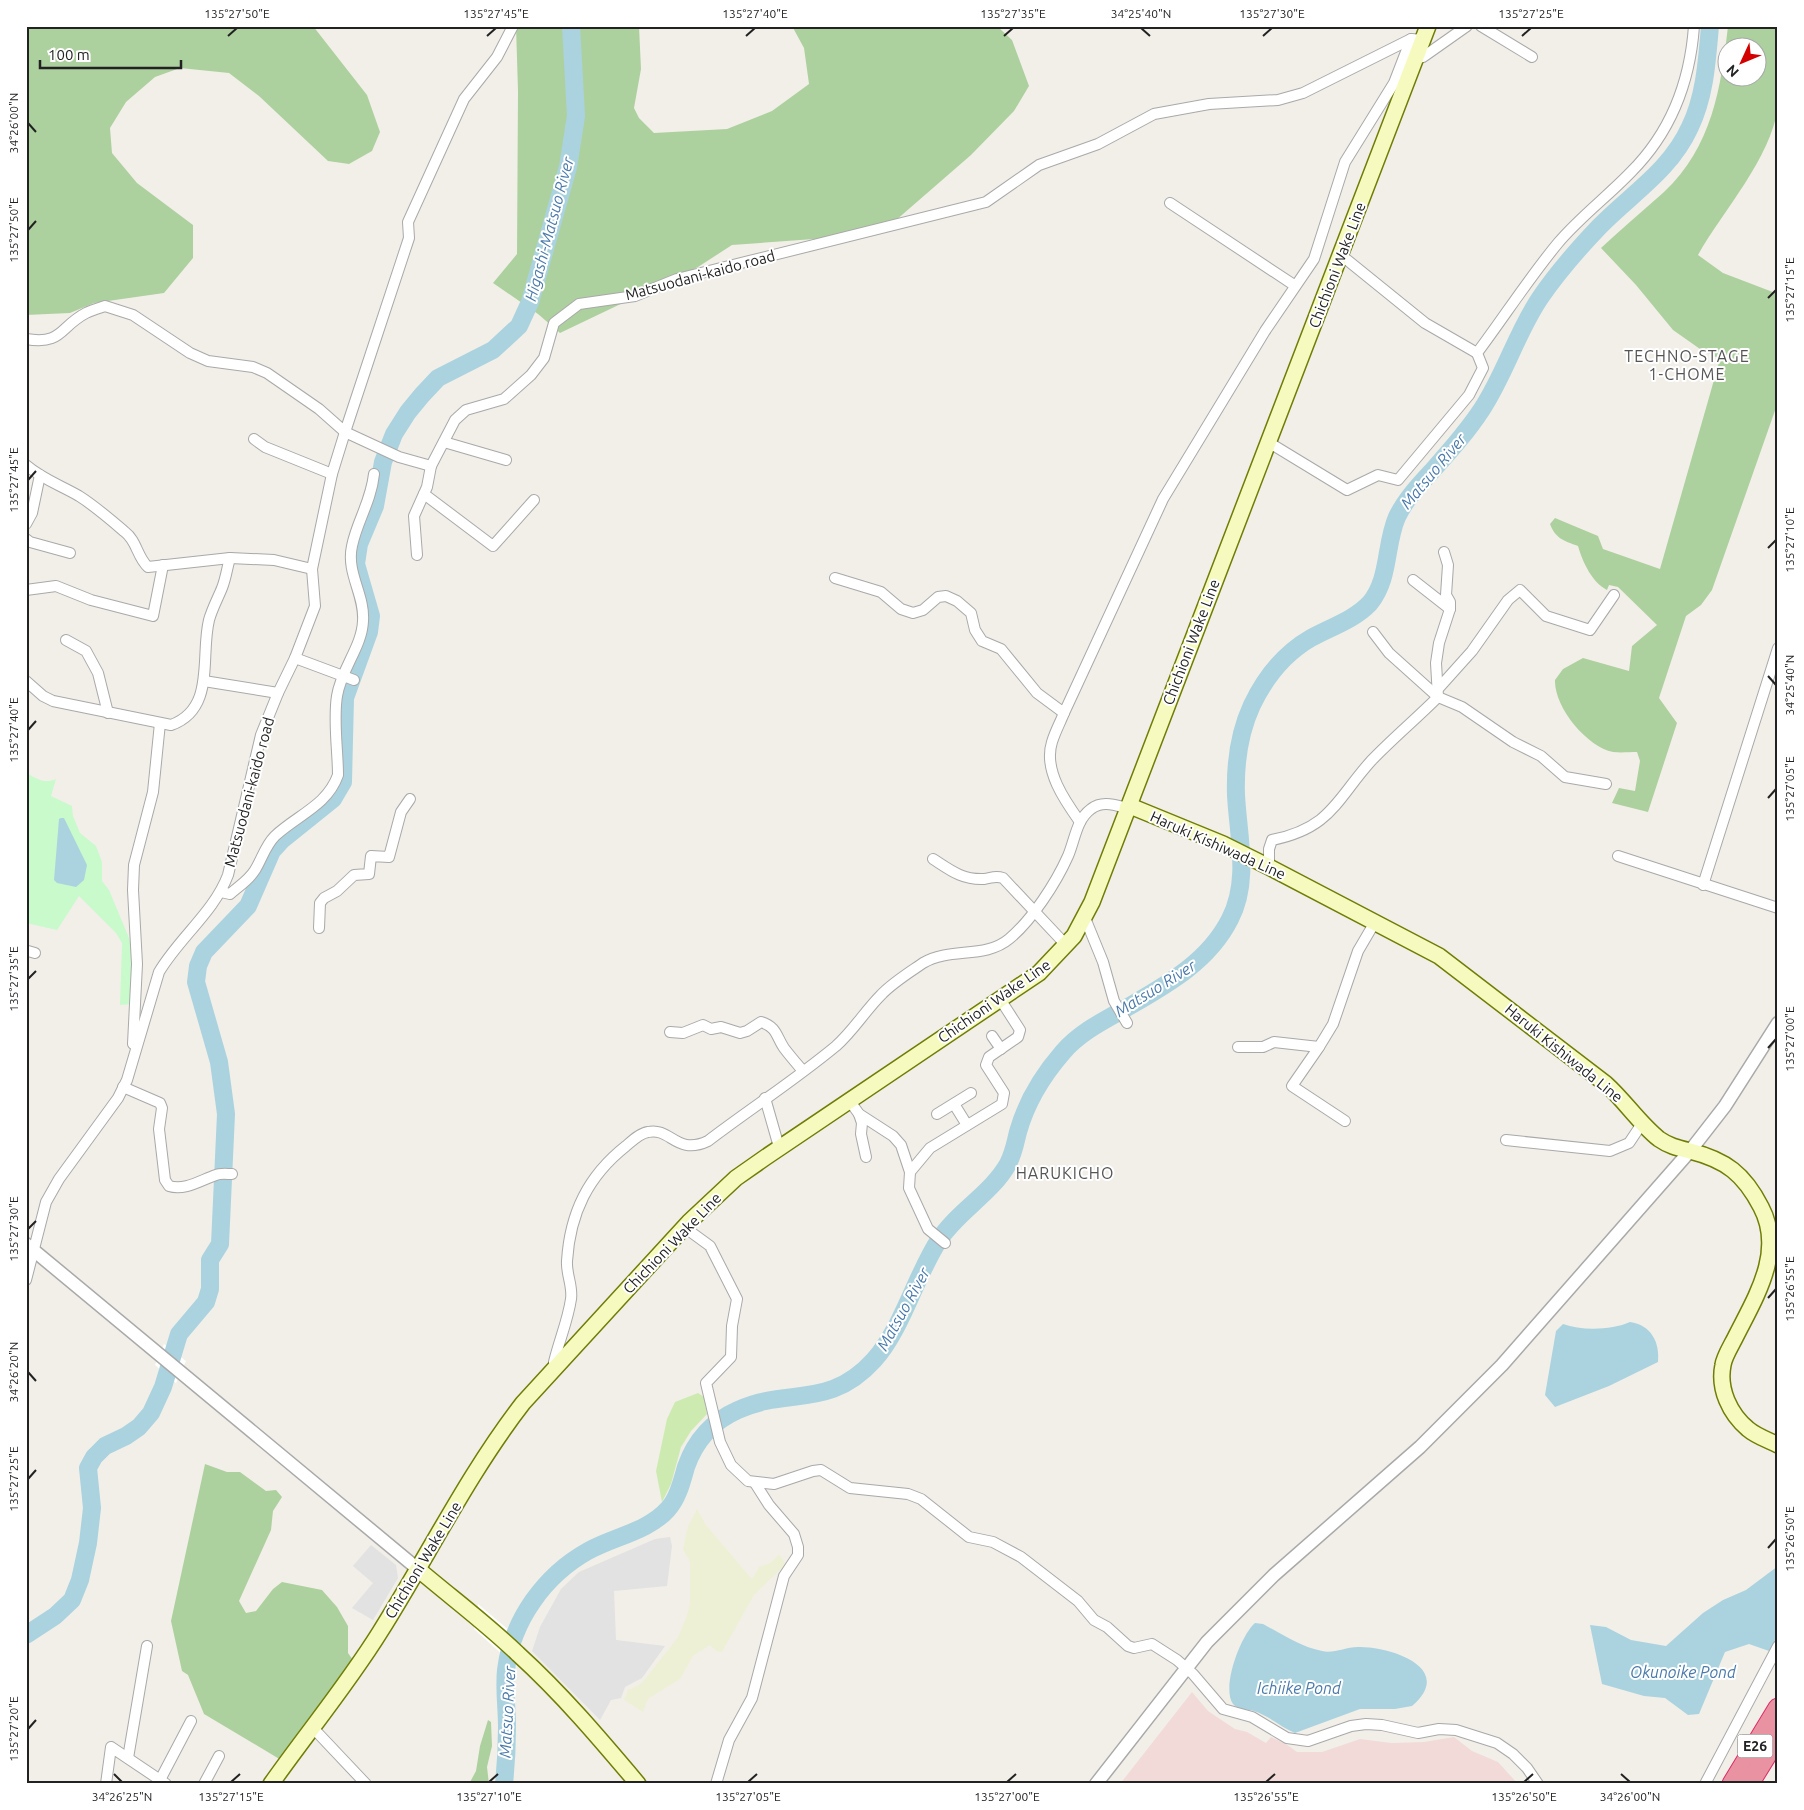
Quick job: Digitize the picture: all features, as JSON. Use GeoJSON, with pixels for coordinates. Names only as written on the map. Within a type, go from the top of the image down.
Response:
{"type":"FeatureCollection","features":[{"type":"Feature","properties":{"kind":"highway","name":"E26"},"geometry":{"type":"LineString","coordinates":[[1732,1784],[1778,1708]]}},
{"type":"Feature","properties":{"kind":"highway","name":"E26"},"geometry":{"type":"LineString","coordinates":[[1749,1784],[1778,1737]]}},
{"type":"Feature","properties":{"kind":"main road","name":"Chichioni Wake Line"},"geometry":{"type":"LineString","coordinates":[[271,1784],[314,1728],[379,1635],[419,1570],[454,1507],[506,1425],[556,1367],[684,1227],[736,1178],[1040,973],[1067,946],[1085,918],[1416,58],[1421,35]]}},
{"type":"Feature","properties":{"kind":"main road","name":"Haruki Kishiwada Line"},"geometry":{"type":"LineString","coordinates":[[1127,808],[1135,808],[1223,844],[1439,956],[1606,1084],[1623,1099],[1659,1138],[1673,1147],[1728,1164],[1742,1176],[1762,1208],[1771,1238],[1770,1259],[1756,1296],[1723,1365],[1722,1389],[1732,1414],[1748,1430],[1778,1445]]}},
{"type":"Feature","properties":{"kind":"main road"},"geometry":{"type":"LineString","coordinates":[[419,1570],[519,1654],[587,1724],[638,1784]]}},
{"type":"Feature","properties":{"kind":"street","name":"Matsuodani-kaido road"},"geometry":{"type":"LineString","coordinates":[[26,1280],[30,1247],[46,1202],[59,1179],[124,1087],[159,972],[168,956],[221,892],[228,875],[261,735],[295,658],[315,606],[312,569],[332,474],[409,238],[408,222],[464,99],[497,57],[513,26]]}},
{"type":"Feature","properties":{"kind":"street"},"geometry":{"type":"LineString","coordinates":[[1416,58],[1423,57],[1467,26]]}},
{"type":"Feature","properties":{"kind":"street"},"geometry":{"type":"LineString","coordinates":[[1481,26],[1532,57]]}},
{"type":"Feature","properties":{"kind":"street"},"geometry":{"type":"LineString","coordinates":[[1477,353],[1558,243],[1586,212],[1630,174],[1661,136],[1682,90],[1694,26]]}},
{"type":"Feature","properties":{"kind":"street","name":"Matsuodani-kaido road"},"geometry":{"type":"LineString","coordinates":[[417,555],[414,516],[424,494],[431,466],[456,420],[466,410],[504,398],[531,375],[544,358],[554,323],[579,304],[635,296],[677,278],[986,202],[1039,165],[1098,144],[1154,114],[1209,104],[1262,102],[1303,93],[1421,35]]}},
{"type":"Feature","properties":{"kind":"street"},"geometry":{"type":"LineString","coordinates":[[1080,822],[1063,798],[1050,756],[1051,743],[1163,499],[1294,285],[1314,260],[1345,162],[1421,35]]}},
{"type":"Feature","properties":{"kind":"street"},"geometry":{"type":"LineString","coordinates":[[1170,204],[1294,285]]}},
{"type":"Feature","properties":{"kind":"street"},"geometry":{"type":"LineString","coordinates":[[1268,442],[1347,490],[1378,476],[1398,480],[1458,410],[1478,380],[1483,368],[1477,353],[1425,323],[1341,255]]}},
{"type":"Feature","properties":{"kind":"street"},"geometry":{"type":"LineString","coordinates":[[26,340],[42,342],[56,338],[85,314],[105,306],[132,315],[190,353],[208,361],[253,368],[267,373],[319,409],[345,432],[399,457],[431,466]]}},
{"type":"Feature","properties":{"kind":"street"},"geometry":{"type":"LineString","coordinates":[[254,439],[265,447],[332,474]]}},
{"type":"Feature","properties":{"kind":"street"},"geometry":{"type":"LineString","coordinates":[[444,442],[506,460]]}},
{"type":"Feature","properties":{"kind":"street"},"geometry":{"type":"LineString","coordinates":[[26,465],[40,475],[81,497],[128,534],[137,546],[142,562],[148,566],[230,558],[274,560],[312,569]]}},
{"type":"Feature","properties":{"kind":"street"},"geometry":{"type":"LineString","coordinates":[[221,892],[230,894],[244,883],[256,869],[266,848],[275,836],[318,805],[334,786],[338,775],[337,696],[348,678],[362,633],[364,619],[351,567],[351,548],[368,506],[374,474]]}},
{"type":"Feature","properties":{"kind":"street"},"geometry":{"type":"LineString","coordinates":[[26,524],[32,513],[40,475]]}},
{"type":"Feature","properties":{"kind":"street"},"geometry":{"type":"LineString","coordinates":[[424,494],[493,546],[534,500]]}},
{"type":"Feature","properties":{"kind":"street"},"geometry":{"type":"LineString","coordinates":[[26,539],[30,542],[70,553]]}},
{"type":"Feature","properties":{"kind":"street"},"geometry":{"type":"LineString","coordinates":[[1437,694],[1436,663],[1439,643],[1450,609],[1446,595],[1448,565],[1444,552]]}},
{"type":"Feature","properties":{"kind":"street"},"geometry":{"type":"LineString","coordinates":[[26,681],[43,696],[54,701],[171,725],[181,721],[196,706],[204,681],[209,619],[223,586],[230,558]]}},
{"type":"Feature","properties":{"kind":"street"},"geometry":{"type":"LineString","coordinates":[[26,590],[56,586],[91,600],[153,616],[163,566]]}},
{"type":"Feature","properties":{"kind":"street"},"geometry":{"type":"LineString","coordinates":[[836,578],[881,592],[901,609],[913,613],[922,610],[938,598],[946,596],[957,600],[971,613],[975,630],[982,641],[1001,649],[1037,693],[1064,713]]}},
{"type":"Feature","properties":{"kind":"street"},"geometry":{"type":"LineString","coordinates":[[1413,580],[1450,609]]}},
{"type":"Feature","properties":{"kind":"street"},"geometry":{"type":"LineString","coordinates":[[1264,865],[1272,840],[1285,837],[1322,820],[1332,811],[1371,762],[1437,694],[1472,651],[1508,600],[1520,590],[1546,616],[1590,630],[1614,595]]}},
{"type":"Feature","properties":{"kind":"street"},"geometry":{"type":"LineString","coordinates":[[1373,632],[1389,653],[1437,694],[1462,708],[1513,742],[1541,756],[1565,777],[1606,784]]}},
{"type":"Feature","properties":{"kind":"street"},"geometry":{"type":"LineString","coordinates":[[66,640],[86,651],[98,673],[108,713]]}},
{"type":"Feature","properties":{"kind":"street"},"geometry":{"type":"LineString","coordinates":[[1703,885],[1778,648]]}},
{"type":"Feature","properties":{"kind":"street"},"geometry":{"type":"LineString","coordinates":[[295,658],[348,678]]}},
{"type":"Feature","properties":{"kind":"street"},"geometry":{"type":"LineString","coordinates":[[204,681],[278,693]]}},
{"type":"Feature","properties":{"kind":"street"},"geometry":{"type":"LineString","coordinates":[[132,1060],[138,964],[133,890],[134,865],[153,792],[160,723]]}},
{"type":"Feature","properties":{"kind":"street"},"geometry":{"type":"LineString","coordinates":[[318,928],[320,903],[324,898],[337,891],[354,875],[369,874],[371,856],[389,858],[402,812],[410,799]]}},
{"type":"Feature","properties":{"kind":"street"},"geometry":{"type":"LineString","coordinates":[[556,1367],[554,1362],[572,1290],[566,1264],[568,1245],[579,1205],[588,1186],[604,1164],[647,1132],[656,1132],[685,1146],[696,1147],[708,1141],[837,1044],[859,1022],[881,994],[923,964],[940,955],[976,952],[1000,946],[1010,938],[1035,910],[1068,856],[1080,822],[1092,808],[1107,803],[1127,808]]}},
{"type":"Feature","properties":{"kind":"street"},"geometry":{"type":"LineString","coordinates":[[1618,856],[1778,908]]}},
{"type":"Feature","properties":{"kind":"street"},"geometry":{"type":"LineString","coordinates":[[933,859],[959,876],[984,879],[996,876],[1003,878],[1067,946]]}},
{"type":"Feature","properties":{"kind":"street"},"geometry":{"type":"LineString","coordinates":[[1085,918],[1103,962],[1114,1001],[1126,1022]]}},
{"type":"Feature","properties":{"kind":"street"},"geometry":{"type":"LineString","coordinates":[[1345,1121],[1292,1086],[1319,1048],[1333,1024],[1358,951],[1375,922]]}},
{"type":"Feature","properties":{"kind":"street"},"geometry":{"type":"LineString","coordinates":[[910,1172],[930,1148],[967,1125],[1002,1109],[1004,1093],[986,1065],[989,1056],[1018,1038],[1020,1030],[1000,999]]}},
{"type":"Feature","properties":{"kind":"street"},"geometry":{"type":"LineString","coordinates":[[670,1032],[683,1033],[703,1025],[711,1029],[720,1027],[740,1033],[761,1022],[769,1024],[777,1032],[784,1047],[803,1071]]}},
{"type":"Feature","properties":{"kind":"street"},"geometry":{"type":"LineString","coordinates":[[1096,1784],[1207,1642],[1274,1575],[1460,1409],[1502,1365],[1690,1151],[1721,1112],[1778,1023]]}},
{"type":"Feature","properties":{"kind":"street"},"geometry":{"type":"LineString","coordinates":[[992,1036],[1001,1049]]}},
{"type":"Feature","properties":{"kind":"street"},"geometry":{"type":"LineString","coordinates":[[1238,1048],[1264,1047],[1274,1042],[1319,1048]]}},
{"type":"Feature","properties":{"kind":"street"},"geometry":{"type":"LineString","coordinates":[[124,1087],[160,1103],[162,1108],[159,1130],[165,1180],[169,1186],[174,1188],[200,1182],[217,1174],[232,1174]]}},
{"type":"Feature","properties":{"kind":"street"},"geometry":{"type":"LineString","coordinates":[[937,1114],[972,1093]]}},
{"type":"Feature","properties":{"kind":"street"},"geometry":{"type":"LineString","coordinates":[[765,1098],[779,1148]]}},
{"type":"Feature","properties":{"kind":"street"},"geometry":{"type":"LineString","coordinates":[[849,1100],[859,1114],[862,1123],[861,1134],[866,1156]]}},
{"type":"Feature","properties":{"kind":"street"},"geometry":{"type":"LineString","coordinates":[[954,1104],[967,1125]]}},
{"type":"Feature","properties":{"kind":"street"},"geometry":{"type":"LineString","coordinates":[[859,1114],[893,1136],[901,1145],[910,1172],[909,1188],[928,1229],[945,1243]]}},
{"type":"Feature","properties":{"kind":"street"},"geometry":{"type":"LineString","coordinates":[[1506,1140],[1610,1151],[1629,1143],[1643,1122]]}},
{"type":"Feature","properties":{"kind":"street"},"geometry":{"type":"LineString","coordinates":[[684,1227],[710,1246],[737,1299],[732,1326],[731,1357],[706,1383],[714,1410],[720,1442],[737,1473],[748,1481],[774,1484],[821,1470],[850,1488],[908,1494],[922,1499],[969,1537],[993,1542],[1021,1557],[1078,1601],[1094,1620],[1107,1627],[1128,1646],[1134,1648],[1152,1644],[1186,1668],[1222,1709],[1252,1717],[1287,1738],[1308,1741],[1351,1726],[1366,1724],[1382,1725],[1418,1733],[1439,1729],[1456,1730],[1497,1743],[1513,1754],[1527,1768],[1538,1784]]}},
{"type":"Feature","properties":{"kind":"street"},"geometry":{"type":"LineString","coordinates":[[30,1247],[419,1570]]}},
{"type":"Feature","properties":{"kind":"street"},"geometry":{"type":"LineString","coordinates":[[716,1784],[729,1740],[752,1698],[784,1576],[798,1554],[794,1534],[769,1505],[755,1483]]}},
{"type":"Feature","properties":{"kind":"street"},"geometry":{"type":"LineString","coordinates":[[128,1758],[148,1646]]}},
{"type":"Feature","properties":{"kind":"street"},"geometry":{"type":"LineString","coordinates":[[1705,1784],[1778,1646]]}},
{"type":"Feature","properties":{"kind":"street"},"geometry":{"type":"LineString","coordinates":[[106,1784],[111,1747],[163,1782],[191,1721]]}},
{"type":"Feature","properties":{"kind":"street"},"geometry":{"type":"LineString","coordinates":[[314,1728],[366,1784]]}},
{"type":"Feature","properties":{"kind":"street"},"geometry":{"type":"LineString","coordinates":[[204,1784],[220,1756]]}},
{"type":"Feature","properties":{"kind":"shaded area"},"geometry":{"type":"Polygon","coordinates":[[[670,1537],[672,1546],[667,1586],[614,1591],[616,1640],[665,1646],[642,1678],[625,1687],[621,1698],[611,1700],[600,1720],[532,1651],[540,1627],[561,1589],[579,1572],[655,1539],[670,1537]]]}},
{"type":"Feature","properties":{"kind":"shaded area"},"geometry":{"type":"Polygon","coordinates":[[[371,1545],[396,1565],[398,1578],[373,1620],[352,1608],[373,1583],[353,1566],[371,1545]]]}},
{"type":"Feature","properties":{"kind":"shaded area"},"geometry":{"type":"Polygon","coordinates":[[[1192,1692],[1208,1711],[1235,1729],[1247,1732],[1266,1743],[1271,1737],[1297,1752],[1322,1752],[1360,1739],[1392,1743],[1424,1742],[1454,1737],[1472,1751],[1498,1762],[1518,1784],[1120,1784],[1192,1692]]]}},
{"type":"Feature","properties":{"kind":"green space"},"geometry":{"type":"Polygon","coordinates":[[[26,26],[313,26],[367,95],[380,132],[372,151],[349,164],[328,161],[259,96],[229,73],[180,68],[155,77],[126,102],[110,128],[112,153],[137,183],[193,225],[193,258],[164,293],[94,303],[70,313],[26,315],[26,26]]]}},
{"type":"Feature","properties":{"kind":"green space"},"geometry":{"type":"Polygon","coordinates":[[[516,26],[639,26],[641,69],[634,108],[639,118],[654,133],[727,129],[772,111],[809,84],[804,48],[792,26],[997,26],[1012,40],[1029,86],[1014,111],[971,155],[895,221],[828,238],[732,245],[698,267],[560,333],[538,314],[493,283],[517,254],[518,91],[516,26]]]}},
{"type":"Feature","properties":{"kind":"green space"},"geometry":{"type":"Polygon","coordinates":[[[1728,26],[1778,26],[1778,107],[1766,146],[1756,165],[1698,255],[1723,273],[1778,294],[1778,402],[1712,590],[1701,605],[1686,616],[1659,698],[1677,723],[1648,812],[1612,803],[1619,788],[1635,791],[1640,761],[1637,752],[1613,752],[1603,749],[1583,734],[1566,713],[1560,702],[1555,680],[1563,669],[1583,658],[1629,671],[1632,646],[1657,625],[1618,587],[1609,585],[1607,590],[1602,587],[1585,565],[1578,546],[1561,538],[1555,533],[1550,524],[1555,518],[1598,536],[1603,549],[1660,569],[1720,359],[1700,349],[1673,330],[1636,285],[1601,248],[1664,192],[1680,174],[1693,156],[1703,136],[1718,88],[1766,88],[1766,38],[1726,38],[1728,26]]]}},
{"type":"Feature","properties":{"kind":"green space"},"geometry":{"type":"Polygon","coordinates":[[[26,769],[28,774],[41,780],[56,779],[51,796],[72,806],[73,816],[80,833],[96,846],[102,862],[102,881],[109,890],[129,938],[133,955],[132,1004],[120,1005],[122,943],[116,933],[79,896],[57,930],[26,923],[26,769]]]}},
{"type":"Feature","properties":{"kind":"green space"},"geometry":{"type":"Polygon","coordinates":[[[698,1393],[704,1397],[707,1414],[691,1431],[681,1447],[671,1484],[662,1502],[656,1471],[667,1419],[675,1402],[698,1393]]]}},
{"type":"Feature","properties":{"kind":"green space"},"geometry":{"type":"Polygon","coordinates":[[[205,1464],[227,1472],[240,1472],[266,1491],[276,1490],[282,1497],[273,1511],[271,1530],[239,1601],[246,1613],[256,1611],[273,1589],[282,1582],[322,1590],[337,1607],[348,1626],[348,1653],[353,1660],[281,1760],[204,1714],[188,1675],[182,1671],[171,1621],[205,1464]]]}},
{"type":"Feature","properties":{"kind":"green space"},"geometry":{"type":"Polygon","coordinates":[[[697,1509],[706,1525],[752,1579],[759,1567],[770,1563],[779,1554],[786,1564],[754,1595],[722,1652],[716,1651],[710,1645],[693,1656],[680,1679],[648,1699],[643,1712],[624,1700],[628,1690],[639,1685],[646,1678],[678,1637],[686,1618],[690,1604],[690,1562],[683,1549],[688,1526],[697,1509]]]}},
{"type":"Feature","properties":{"kind":"green space"},"geometry":{"type":"Polygon","coordinates":[[[488,1720],[491,1722],[492,1746],[487,1767],[489,1784],[469,1784],[476,1771],[480,1746],[488,1720]]]}},
{"type":"Feature","properties":{"kind":"water"},"geometry":{"type":"Polygon","coordinates":[[[64,818],[87,865],[84,880],[76,887],[57,883],[54,880],[59,819],[64,818]]]}},
{"type":"Feature","properties":{"kind":"water"},"geometry":{"type":"Polygon","coordinates":[[[1630,1322],[1644,1327],[1653,1336],[1656,1341],[1658,1362],[1609,1386],[1555,1407],[1545,1395],[1556,1331],[1563,1324],[1579,1328],[1597,1329],[1615,1327],[1630,1322]]]}},
{"type":"Feature","properties":{"kind":"water","name":"Okunoike Pond"},"geometry":{"type":"Polygon","coordinates":[[[1778,1566],[1778,1635],[1769,1651],[1749,1644],[1725,1652],[1699,1714],[1688,1715],[1665,1698],[1644,1696],[1602,1684],[1590,1625],[1606,1627],[1631,1640],[1666,1646],[1703,1613],[1723,1600],[1746,1590],[1778,1566]]]}},
{"type":"Feature","properties":{"kind":"water","name":"Ichiike Pond"},"geometry":{"type":"Polygon","coordinates":[[[1255,1623],[1263,1624],[1299,1643],[1322,1651],[1331,1652],[1360,1647],[1387,1651],[1402,1656],[1414,1662],[1423,1671],[1427,1681],[1424,1693],[1412,1706],[1395,1709],[1360,1709],[1295,1733],[1259,1713],[1237,1707],[1233,1704],[1230,1696],[1229,1686],[1234,1662],[1244,1638],[1255,1623]]]}},
{"type":"Feature","properties":{"kind":"pier"},"geometry":{"type":"Polygon","coordinates":[[[164,1344],[186,1361],[176,1383],[155,1365],[164,1344]]]}},
{"type":"Feature","properties":{"kind":"pier"},"geometry":{"type":"Polygon","coordinates":[[[478,1604],[522,1641],[516,1667],[474,1629],[478,1604]]]}},
{"type":"Feature","properties":{"kind":"waterway","name":"Higashi-Matsuo River"},"geometry":{"type":"LineString","coordinates":[[26,1635],[55,1616],[72,1600],[80,1580],[88,1543],[92,1508],[88,1468],[94,1457],[105,1446],[126,1436],[139,1427],[151,1413],[163,1387],[179,1334],[206,1302],[210,1289],[210,1260],[220,1244],[226,1114],[219,1062],[196,982],[198,966],[204,952],[248,906],[272,851],[282,840],[333,799],[343,782],[345,698],[369,632],[371,616],[356,564],[359,544],[375,506],[383,462],[394,434],[422,395],[438,378],[493,350],[519,326],[530,302],[568,167],[576,116],[571,26]]}},
{"type":"Feature","properties":{"kind":"waterway","name":"Matsuo River"},"geometry":{"type":"LineString","coordinates":[[504,1784],[507,1734],[505,1677],[509,1652],[523,1617],[545,1586],[572,1561],[588,1551],[641,1528],[660,1517],[674,1500],[694,1449],[706,1433],[721,1420],[738,1410],[756,1403],[824,1392],[841,1386],[857,1376],[874,1360],[892,1334],[939,1240],[955,1220],[984,1194],[1008,1164],[1026,1110],[1042,1080],[1056,1061],[1085,1032],[1158,989],[1186,970],[1211,947],[1221,934],[1230,919],[1240,889],[1241,858],[1236,795],[1237,760],[1244,727],[1257,695],[1277,667],[1293,651],[1311,638],[1350,619],[1370,603],[1381,583],[1393,527],[1400,511],[1482,409],[1498,382],[1524,325],[1540,298],[1583,244],[1661,169],[1682,143],[1699,103],[1706,65],[1710,26]]}},
{"type":"Feature","properties":{"kind":"district","name":"TECHNO-STAGE 1-CHOME"},"geometry":{"type":"Point","coordinates":[1687,365]}},
{"type":"Feature","properties":{"kind":"district","name":"HARUKICHO"},"geometry":{"type":"Point","coordinates":[1065,1173]}}]}
